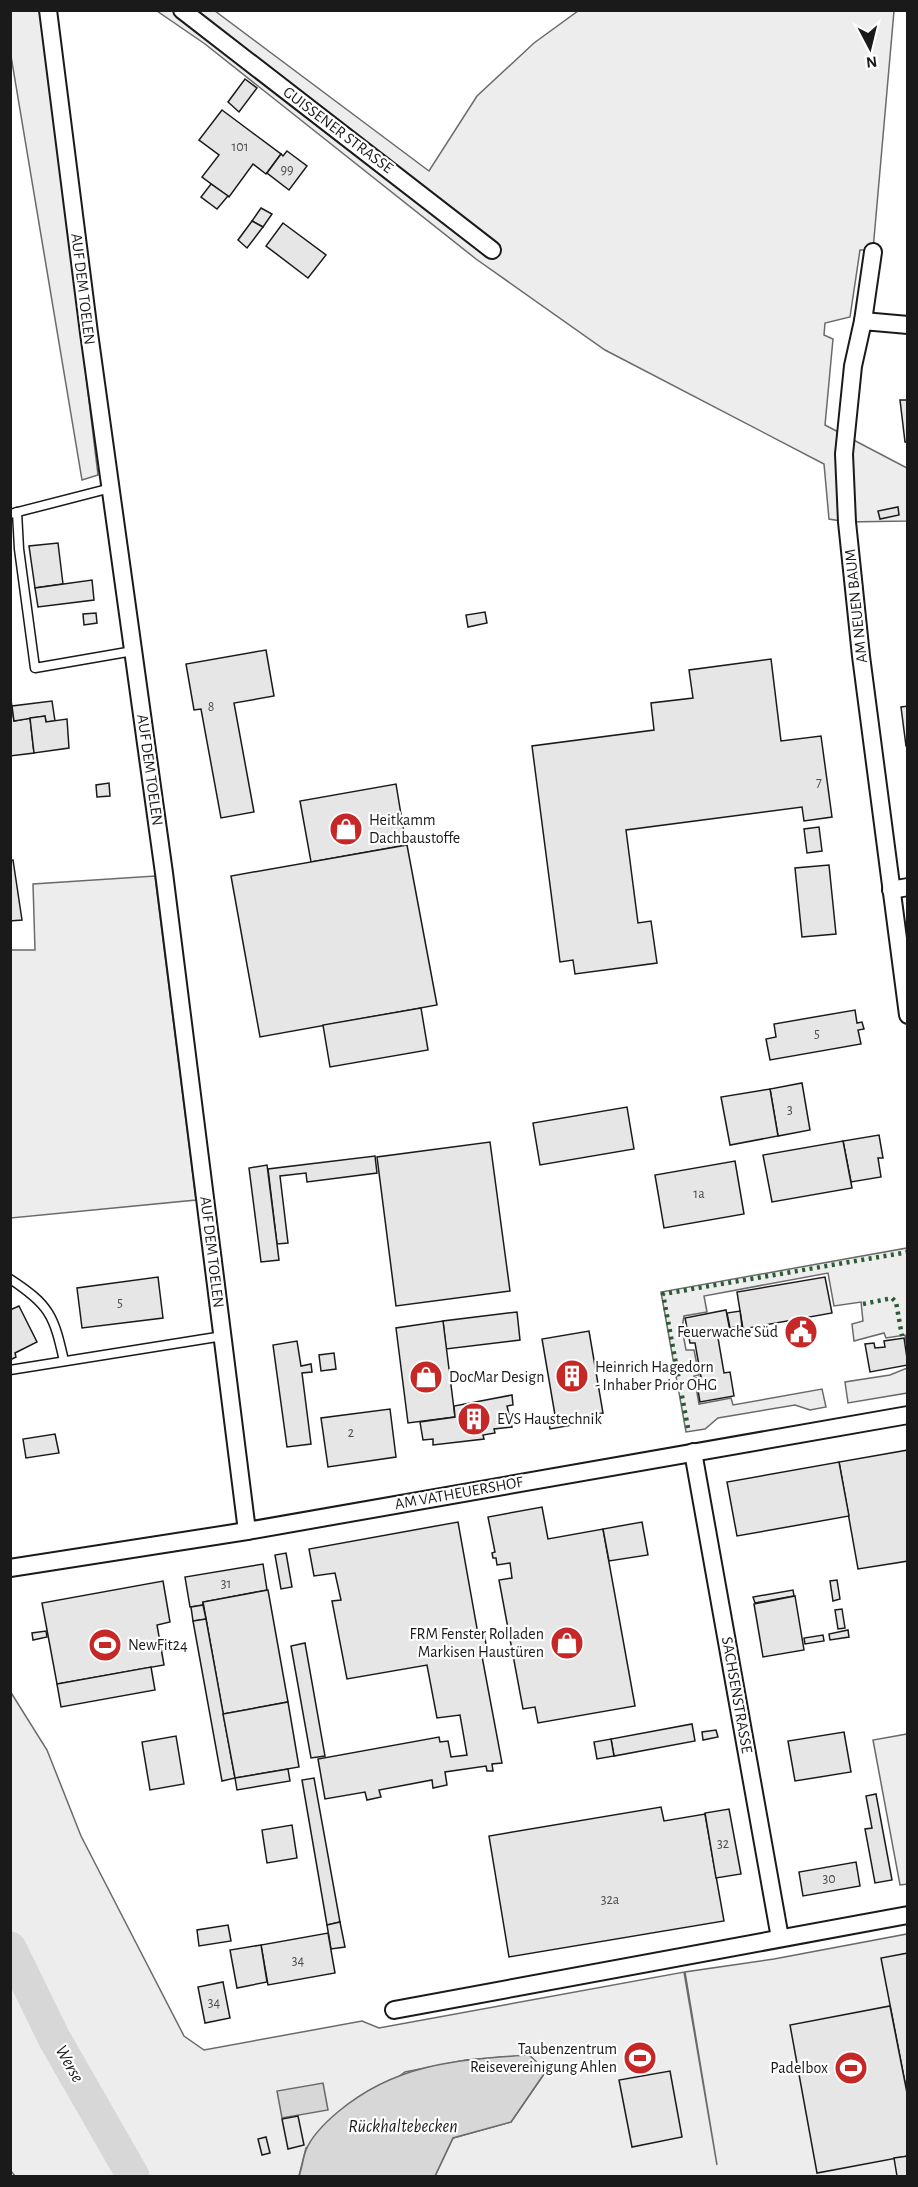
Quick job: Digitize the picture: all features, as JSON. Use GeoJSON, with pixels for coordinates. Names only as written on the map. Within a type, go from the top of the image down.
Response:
{"type":"FeatureCollection","features":[{"type":"Feature","properties":{"kind":"street","name":"AUF DEM TOELEN"},"geometry":{"type":"LineString","coordinates":[[48,10],[247,1531]]}},
{"type":"Feature","properties":{"kind":"street","name":"GUISSENER STRASSE"},"geometry":{"type":"LineString","coordinates":[[182,10],[492,250]]}},
{"type":"Feature","properties":{"kind":"street","name":"AM NEUEN BAUM"},"geometry":{"type":"LineString","coordinates":[[873,252],[853,366],[844,454],[847,522],[899,889],[908,1015]]}},
{"type":"Feature","properties":{"kind":"street"},"geometry":{"type":"LineString","coordinates":[[862,321],[908,325]]}},
{"type":"Feature","properties":{"kind":"street","name":"AM VATHEUERSHOF"},"geometry":{"type":"LineString","coordinates":[[10,1568],[247,1531],[908,1414]]}},
{"type":"Feature","properties":{"kind":"street","name":"SACHSENSTRASSE"},"geometry":{"type":"LineString","coordinates":[[693,1452],[780,1938]]}},
{"type":"Feature","properties":{"kind":"street"},"geometry":{"type":"LineString","coordinates":[[394,2010],[908,1915]]}},
{"type":"Feature","properties":{"kind":"lane"},"geometry":{"type":"LineString","coordinates":[[111,488],[14,513],[35,668],[133,651]]}},
{"type":"Feature","properties":{"kind":"lane"},"geometry":{"type":"LineString","coordinates":[[10,1279],[37,1296],[55,1322],[64,1361]]}},
{"type":"Feature","properties":{"kind":"lane"},"geometry":{"type":"LineString","coordinates":[[10,1370],[223,1336]]}},
{"type":"Feature","properties":{"kind":"shaded area"},"geometry":{"type":"Polygon","coordinates":[[[10,11],[42,11],[98,475],[82,480],[11,56],[10,11]]]}},
{"type":"Feature","properties":{"kind":"shaded area"},"geometry":{"type":"Polygon","coordinates":[[[157,11],[215,11],[429,171],[477,96],[534,43],[578,11],[894,11],[873,250],[860,250],[850,317],[825,323],[824,335],[833,339],[825,425],[907,468],[907,521],[847,522],[829,519],[824,464],[605,350],[476,259],[205,44],[157,11]]]}},
{"type":"Feature","properties":{"kind":"shaded area"},"geometry":{"type":"Polygon","coordinates":[[[155,876],[196,1200],[11,1218],[11,950],[35,950],[33,884],[155,876]]]}},
{"type":"Feature","properties":{"kind":"shaded area"},"geometry":{"type":"Polygon","coordinates":[[[907,1248],[907,1349],[905,1335],[886,1338],[884,1333],[854,1341],[852,1324],[863,1321],[861,1302],[834,1306],[828,1273],[704,1296],[707,1312],[684,1316],[682,1328],[686,1350],[694,1350],[699,1375],[694,1376],[699,1404],[731,1398],[733,1405],[822,1389],[826,1407],[810,1410],[795,1405],[718,1418],[705,1429],[686,1432],[661,1292],[907,1248]]]}},
{"type":"Feature","properties":{"kind":"shaded area"},"geometry":{"type":"Polygon","coordinates":[[[907,1368],[907,1393],[848,1403],[845,1382],[890,1375],[907,1368]]]}},
{"type":"Feature","properties":{"kind":"shaded area"},"geometry":{"type":"Polygon","coordinates":[[[10,1691],[47,1750],[81,1836],[184,2036],[204,2050],[362,2021],[379,2028],[684,1972],[717,2165],[685,1972],[774,1959],[907,1934],[907,2176],[435,2176],[453,2138],[511,2122],[546,2071],[529,2055],[466,2060],[405,2072],[306,2148],[299,2176],[15,2176],[10,2170],[10,1691]]]}},
{"type":"Feature","properties":{"kind":"shaded area"},"geometry":{"type":"Polygon","coordinates":[[[907,1734],[908,1884],[900,1885],[873,1740],[907,1734]]]}},
{"type":"Feature","properties":{"kind":"water","name":"Rückhaltebecken"},"geometry":{"type":"Polygon","coordinates":[[[529,2055],[546,2071],[511,2122],[453,2138],[435,2176],[299,2176],[306,2150],[320,2129],[339,2111],[383,2083],[429,2067],[453,2062],[529,2055]]]}},
{"type":"Feature","properties":{"kind":"water"},"geometry":{"type":"Polygon","coordinates":[[[323,2083],[328,2110],[282,2118],[277,2091],[323,2083]]]}},
{"type":"Feature","properties":{"kind":"building"},"geometry":{"type":"Polygon","coordinates":[[[245,79],[257,88],[239,112],[228,102],[245,79]]]}},
{"type":"Feature","properties":{"kind":"building"},"geometry":{"type":"Polygon","coordinates":[[[222,110],[281,154],[266,174],[253,164],[229,197],[202,177],[219,155],[199,140],[222,110]]]}},
{"type":"Feature","properties":{"kind":"building"},"geometry":{"type":"Polygon","coordinates":[[[287,151],[307,166],[289,190],[267,173],[281,154],[283,156],[287,151]]]}},
{"type":"Feature","properties":{"kind":"building"},"geometry":{"type":"Polygon","coordinates":[[[211,184],[228,196],[217,209],[201,197],[211,184]]]}},
{"type":"Feature","properties":{"kind":"building"},"geometry":{"type":"Polygon","coordinates":[[[261,208],[272,214],[263,227],[252,221],[261,208]]]}},
{"type":"Feature","properties":{"kind":"building"},"geometry":{"type":"Polygon","coordinates":[[[252,221],[263,227],[247,248],[238,240],[252,221]]]}},
{"type":"Feature","properties":{"kind":"building"},"geometry":{"type":"Polygon","coordinates":[[[283,223],[326,255],[308,278],[266,246],[283,223]]]}},
{"type":"Feature","properties":{"kind":"building"},"geometry":{"type":"Polygon","coordinates":[[[900,400],[908,400],[908,442],[905,442],[900,400]]]}},
{"type":"Feature","properties":{"kind":"building"},"geometry":{"type":"Polygon","coordinates":[[[898,507],[899,515],[880,519],[878,511],[898,507]]]}},
{"type":"Feature","properties":{"kind":"building"},"geometry":{"type":"Polygon","coordinates":[[[58,543],[63,584],[35,588],[29,546],[58,543]]]}},
{"type":"Feature","properties":{"kind":"building"},"geometry":{"type":"Polygon","coordinates":[[[92,580],[94,600],[38,607],[35,588],[92,580]]]}},
{"type":"Feature","properties":{"kind":"building"},"geometry":{"type":"Polygon","coordinates":[[[485,612],[487,623],[468,627],[466,615],[485,612]]]}},
{"type":"Feature","properties":{"kind":"building"},"geometry":{"type":"Polygon","coordinates":[[[96,613],[97,623],[84,625],[83,614],[96,613]]]}},
{"type":"Feature","properties":{"kind":"building"},"geometry":{"type":"Polygon","coordinates":[[[266,650],[274,696],[234,703],[254,812],[221,818],[201,709],[194,710],[186,664],[266,650]]]}},
{"type":"Feature","properties":{"kind":"building"},"geometry":{"type":"Polygon","coordinates":[[[771,659],[781,741],[821,736],[832,817],[804,821],[802,807],[626,830],[638,923],[651,921],[657,963],[575,974],[573,960],[560,962],[532,746],[654,730],[651,703],[693,698],[689,670],[771,659]]]}},
{"type":"Feature","properties":{"kind":"building"},"geometry":{"type":"Polygon","coordinates":[[[10,693],[14,721],[30,718],[34,753],[10,756],[10,693]]]}},
{"type":"Feature","properties":{"kind":"building"},"geometry":{"type":"Polygon","coordinates":[[[52,701],[55,721],[46,722],[45,716],[14,721],[12,706],[52,701]]]}},
{"type":"Feature","properties":{"kind":"building"},"geometry":{"type":"Polygon","coordinates":[[[908,706],[908,746],[906,746],[901,707],[908,706]]]}},
{"type":"Feature","properties":{"kind":"building"},"geometry":{"type":"Polygon","coordinates":[[[45,716],[46,722],[67,719],[69,748],[34,753],[30,718],[45,716]]]}},
{"type":"Feature","properties":{"kind":"building"},"geometry":{"type":"Polygon","coordinates":[[[109,783],[110,796],[97,797],[96,785],[109,783]]]}},
{"type":"Feature","properties":{"kind":"building"},"geometry":{"type":"Polygon","coordinates":[[[396,784],[406,845],[311,862],[300,801],[396,784]]]}},
{"type":"Feature","properties":{"kind":"building"},"geometry":{"type":"Polygon","coordinates":[[[819,827],[822,851],[807,853],[804,829],[819,827]]]}},
{"type":"Feature","properties":{"kind":"building"},"geometry":{"type":"Polygon","coordinates":[[[407,845],[437,1005],[260,1037],[231,876],[407,845]]]}},
{"type":"Feature","properties":{"kind":"building"},"geometry":{"type":"Polygon","coordinates":[[[13,860],[22,920],[10,921],[10,861],[13,860]]]}},
{"type":"Feature","properties":{"kind":"building"},"geometry":{"type":"Polygon","coordinates":[[[829,865],[836,934],[802,937],[795,868],[829,865]]]}},
{"type":"Feature","properties":{"kind":"building"},"geometry":{"type":"Polygon","coordinates":[[[421,1008],[428,1050],[330,1067],[323,1025],[421,1008]]]}},
{"type":"Feature","properties":{"kind":"building"},"geometry":{"type":"Polygon","coordinates":[[[855,1010],[857,1023],[862,1022],[864,1029],[858,1030],[861,1044],[770,1060],[766,1039],[776,1037],[774,1024],[855,1010]]]}},
{"type":"Feature","properties":{"kind":"building"},"geometry":{"type":"Polygon","coordinates":[[[802,1083],[810,1130],[778,1136],[770,1089],[802,1083]]]}},
{"type":"Feature","properties":{"kind":"building"},"geometry":{"type":"Polygon","coordinates":[[[770,1089],[778,1136],[730,1145],[721,1097],[770,1089]]]}},
{"type":"Feature","properties":{"kind":"building"},"geometry":{"type":"Polygon","coordinates":[[[627,1107],[634,1149],[540,1165],[533,1123],[627,1107]]]}},
{"type":"Feature","properties":{"kind":"building"},"geometry":{"type":"Polygon","coordinates":[[[879,1135],[883,1158],[878,1158],[881,1177],[851,1182],[843,1141],[879,1135]]]}},
{"type":"Feature","properties":{"kind":"building"},"geometry":{"type":"Polygon","coordinates":[[[843,1141],[852,1188],[772,1202],[763,1155],[843,1141]]]}},
{"type":"Feature","properties":{"kind":"building"},"geometry":{"type":"Polygon","coordinates":[[[490,1142],[510,1291],[396,1306],[377,1157],[490,1142]]]}},
{"type":"Feature","properties":{"kind":"building"},"geometry":{"type":"Polygon","coordinates":[[[375,1156],[377,1173],[307,1182],[306,1173],[280,1176],[288,1243],[277,1244],[268,1169],[375,1156]]]}},
{"type":"Feature","properties":{"kind":"building"},"geometry":{"type":"Polygon","coordinates":[[[735,1161],[744,1214],[664,1228],[655,1175],[735,1161]]]}},
{"type":"Feature","properties":{"kind":"building"},"geometry":{"type":"Polygon","coordinates":[[[267,1165],[279,1260],[261,1262],[249,1168],[267,1165]]]}},
{"type":"Feature","properties":{"kind":"building"},"geometry":{"type":"Polygon","coordinates":[[[158,1277],[163,1318],[82,1328],[77,1288],[158,1277]]]}},
{"type":"Feature","properties":{"kind":"building"},"geometry":{"type":"Polygon","coordinates":[[[825,1277],[832,1313],[743,1329],[737,1292],[825,1277]]]}},
{"type":"Feature","properties":{"kind":"building"},"geometry":{"type":"Polygon","coordinates":[[[19,1306],[37,1342],[15,1353],[16,1357],[10,1360],[10,1310],[19,1306]]]}},
{"type":"Feature","properties":{"kind":"building"},"geometry":{"type":"Polygon","coordinates":[[[726,1310],[731,1336],[718,1338],[724,1373],[730,1372],[734,1396],[700,1402],[696,1378],[701,1377],[695,1343],[690,1343],[685,1318],[726,1310]]]}},
{"type":"Feature","properties":{"kind":"building"},"geometry":{"type":"Polygon","coordinates":[[[740,1311],[742,1326],[730,1328],[727,1313],[740,1311]]]}},
{"type":"Feature","properties":{"kind":"building"},"geometry":{"type":"Polygon","coordinates":[[[517,1312],[520,1340],[446,1349],[443,1321],[517,1312]]]}},
{"type":"Feature","properties":{"kind":"building","name":"DocMar Design"},"geometry":{"type":"Polygon","coordinates":[[[443,1321],[455,1417],[408,1423],[396,1328],[443,1321]]]}},
{"type":"Feature","properties":{"kind":"building","name":"Heinrich Hagedorn - Inhaber Prior OHG"},"geometry":{"type":"Polygon","coordinates":[[[589,1331],[603,1413],[583,1416],[584,1423],[550,1429],[548,1417],[555,1415],[542,1339],[589,1331]]]}},
{"type":"Feature","properties":{"kind":"building"},"geometry":{"type":"Polygon","coordinates":[[[904,1338],[908,1365],[870,1372],[865,1344],[874,1343],[875,1348],[885,1347],[884,1341],[904,1338]]]}},
{"type":"Feature","properties":{"kind":"building"},"geometry":{"type":"Polygon","coordinates":[[[297,1341],[301,1366],[311,1364],[312,1372],[302,1373],[311,1444],[287,1447],[273,1345],[297,1341]]]}},
{"type":"Feature","properties":{"kind":"building"},"geometry":{"type":"Polygon","coordinates":[[[334,1353],[336,1369],[321,1371],[319,1355],[334,1353]]]}},
{"type":"Feature","properties":{"kind":"building","name":"EVS Haustechnik"},"geometry":{"type":"Polygon","coordinates":[[[512,1395],[513,1405],[507,1406],[512,1427],[494,1429],[495,1433],[483,1435],[484,1439],[433,1445],[433,1439],[423,1440],[420,1422],[455,1417],[454,1406],[512,1395]]]}},
{"type":"Feature","properties":{"kind":"building"},"geometry":{"type":"Polygon","coordinates":[[[390,1409],[396,1457],[328,1467],[321,1418],[390,1409]]]}},
{"type":"Feature","properties":{"kind":"building"},"geometry":{"type":"Polygon","coordinates":[[[55,1434],[59,1453],[26,1458],[23,1439],[55,1434]]]}},
{"type":"Feature","properties":{"kind":"building"},"geometry":{"type":"Polygon","coordinates":[[[908,1450],[908,1561],[858,1569],[839,1462],[908,1450]]]}},
{"type":"Feature","properties":{"kind":"building"},"geometry":{"type":"Polygon","coordinates":[[[839,1462],[849,1516],[737,1536],[727,1482],[839,1462]]]}},
{"type":"Feature","properties":{"kind":"building","name":"FRM Fenster Rolladen Markisen Haustüren"},"geometry":{"type":"Polygon","coordinates":[[[542,1507],[548,1539],[603,1529],[635,1706],[538,1723],[535,1707],[523,1709],[499,1580],[512,1578],[510,1563],[497,1565],[496,1558],[493,1558],[492,1553],[495,1552],[488,1517],[542,1507]]]}},
{"type":"Feature","properties":{"kind":"building"},"geometry":{"type":"Polygon","coordinates":[[[458,1522],[478,1634],[484,1633],[487,1650],[481,1651],[502,1763],[492,1764],[493,1771],[487,1771],[486,1766],[445,1772],[447,1785],[433,1788],[432,1780],[379,1790],[381,1797],[367,1800],[365,1792],[325,1799],[318,1759],[439,1737],[440,1742],[448,1741],[451,1757],[467,1755],[460,1715],[437,1718],[427,1665],[347,1679],[332,1601],[341,1600],[335,1573],[314,1576],[309,1549],[458,1522]]]}},
{"type":"Feature","properties":{"kind":"building"},"geometry":{"type":"Polygon","coordinates":[[[642,1522],[648,1555],[609,1561],[603,1529],[642,1522]]]}},
{"type":"Feature","properties":{"kind":"building"},"geometry":{"type":"Polygon","coordinates":[[[286,1553],[292,1587],[281,1589],[275,1555],[286,1553]]]}},
{"type":"Feature","properties":{"kind":"building"},"geometry":{"type":"Polygon","coordinates":[[[263,1564],[267,1590],[203,1602],[203,1605],[190,1607],[185,1577],[263,1564]]]}},
{"type":"Feature","properties":{"kind":"building"},"geometry":{"type":"Polygon","coordinates":[[[837,1580],[840,1599],[833,1601],[830,1581],[837,1580]]]}},
{"type":"Feature","properties":{"kind":"building","name":"NewFit24"},"geometry":{"type":"Polygon","coordinates":[[[163,1581],[170,1622],[157,1625],[164,1665],[57,1684],[42,1603],[163,1581]]]}},
{"type":"Feature","properties":{"kind":"building"},"geometry":{"type":"Polygon","coordinates":[[[268,1590],[288,1702],[223,1714],[203,1602],[268,1590]]]}},
{"type":"Feature","properties":{"kind":"building"},"geometry":{"type":"Polygon","coordinates":[[[793,1590],[794,1596],[755,1603],[753,1597],[793,1590]]]}},
{"type":"Feature","properties":{"kind":"building"},"geometry":{"type":"Polygon","coordinates":[[[795,1596],[804,1650],[763,1657],[754,1604],[795,1596]]]}},
{"type":"Feature","properties":{"kind":"building"},"geometry":{"type":"Polygon","coordinates":[[[203,1605],[206,1619],[193,1621],[191,1607],[203,1605]]]}},
{"type":"Feature","properties":{"kind":"building"},"geometry":{"type":"Polygon","coordinates":[[[842,1609],[845,1628],[838,1629],[835,1610],[842,1609]]]}},
{"type":"Feature","properties":{"kind":"building"},"geometry":{"type":"Polygon","coordinates":[[[206,1619],[235,1778],[222,1781],[193,1621],[206,1619]]]}},
{"type":"Feature","properties":{"kind":"building"},"geometry":{"type":"Polygon","coordinates":[[[848,1630],[849,1637],[830,1640],[829,1634],[848,1630]]]}},
{"type":"Feature","properties":{"kind":"building"},"geometry":{"type":"Polygon","coordinates":[[[46,1631],[47,1637],[33,1640],[32,1633],[46,1631]]]}},
{"type":"Feature","properties":{"kind":"building"},"geometry":{"type":"Polygon","coordinates":[[[823,1635],[824,1641],[805,1644],[804,1638],[823,1635]]]}},
{"type":"Feature","properties":{"kind":"building"},"geometry":{"type":"Polygon","coordinates":[[[305,1643],[325,1756],[311,1758],[291,1646],[305,1643]]]}},
{"type":"Feature","properties":{"kind":"building"},"geometry":{"type":"Polygon","coordinates":[[[151,1667],[155,1690],[61,1707],[57,1684],[151,1667]]]}},
{"type":"Feature","properties":{"kind":"building"},"geometry":{"type":"Polygon","coordinates":[[[288,1702],[299,1767],[235,1778],[223,1714],[288,1702]]]}},
{"type":"Feature","properties":{"kind":"building"},"geometry":{"type":"Polygon","coordinates":[[[692,1724],[695,1741],[614,1756],[611,1739],[692,1724]]]}},
{"type":"Feature","properties":{"kind":"building"},"geometry":{"type":"Polygon","coordinates":[[[716,1730],[718,1737],[703,1740],[702,1732],[716,1730]]]}},
{"type":"Feature","properties":{"kind":"building"},"geometry":{"type":"Polygon","coordinates":[[[844,1732],[851,1772],[795,1781],[788,1741],[844,1732]]]}},
{"type":"Feature","properties":{"kind":"building"},"geometry":{"type":"Polygon","coordinates":[[[176,1736],[184,1784],[150,1790],[142,1742],[176,1736]]]}},
{"type":"Feature","properties":{"kind":"building"},"geometry":{"type":"Polygon","coordinates":[[[611,1739],[614,1756],[597,1759],[594,1742],[611,1739]]]}},
{"type":"Feature","properties":{"kind":"building"},"geometry":{"type":"Polygon","coordinates":[[[288,1769],[290,1781],[237,1790],[235,1778],[288,1769]]]}},
{"type":"Feature","properties":{"kind":"building"},"geometry":{"type":"Polygon","coordinates":[[[314,1778],[340,1922],[327,1925],[302,1780],[314,1778]]]}},
{"type":"Feature","properties":{"kind":"building"},"geometry":{"type":"Polygon","coordinates":[[[876,1794],[892,1880],[875,1883],[865,1829],[872,1828],[866,1796],[876,1794]]]}},
{"type":"Feature","properties":{"kind":"building"},"geometry":{"type":"Polygon","coordinates":[[[661,1807],[664,1821],[705,1814],[724,1921],[509,1957],[489,1836],[661,1807]]]}},
{"type":"Feature","properties":{"kind":"building"},"geometry":{"type":"Polygon","coordinates":[[[729,1809],[741,1874],[716,1878],[705,1813],[729,1809]]]}},
{"type":"Feature","properties":{"kind":"building"},"geometry":{"type":"Polygon","coordinates":[[[292,1825],[297,1858],[267,1863],[262,1830],[292,1825]]]}},
{"type":"Feature","properties":{"kind":"building"},"geometry":{"type":"Polygon","coordinates":[[[856,1862],[860,1886],[803,1896],[799,1872],[856,1862]]]}},
{"type":"Feature","properties":{"kind":"building"},"geometry":{"type":"Polygon","coordinates":[[[340,1922],[345,1947],[331,1949],[327,1925],[340,1922]]]}},
{"type":"Feature","properties":{"kind":"building"},"geometry":{"type":"Polygon","coordinates":[[[228,1925],[231,1941],[199,1946],[197,1930],[228,1925]]]}},
{"type":"Feature","properties":{"kind":"building"},"geometry":{"type":"Polygon","coordinates":[[[328,1933],[335,1973],[268,1985],[261,1945],[328,1933]]]}},
{"type":"Feature","properties":{"kind":"building"},"geometry":{"type":"Polygon","coordinates":[[[261,1945],[267,1982],[237,1988],[230,1950],[261,1945]]]}},
{"type":"Feature","properties":{"kind":"building"},"geometry":{"type":"Polygon","coordinates":[[[908,1953],[908,2098],[881,1958],[908,1953]]]}},
{"type":"Feature","properties":{"kind":"building"},"geometry":{"type":"Polygon","coordinates":[[[223,1982],[230,2018],[205,2023],[198,1987],[223,1982]]]}},
{"type":"Feature","properties":{"kind":"building"},"geometry":{"type":"Polygon","coordinates":[[[890,2006],[908,2098],[908,2156],[817,2173],[790,2025],[890,2006]]]}},
{"type":"Feature","properties":{"kind":"building"},"geometry":{"type":"Polygon","coordinates":[[[670,2071],[682,2137],[632,2147],[619,2080],[670,2071]]]}},
{"type":"Feature","properties":{"kind":"building"},"geometry":{"type":"Polygon","coordinates":[[[298,2116],[304,2145],[288,2149],[282,2119],[298,2116]]]}},
{"type":"Feature","properties":{"kind":"building"},"geometry":{"type":"Polygon","coordinates":[[[266,2137],[270,2153],[262,2155],[258,2139],[266,2137]]]}},
{"type":"Feature","properties":{"kind":"building"},"geometry":{"type":"Polygon","coordinates":[[[908,2156],[908,2176],[897,2176],[894,2158],[908,2156]]]}},
{"type":"Feature","properties":{"kind":"waterway","name":"Werse"},"geometry":{"type":"LineString","coordinates":[[10,1948],[54,2038],[133,2176]]}},
{"type":"Feature","properties":{"kind":"hedge"},"geometry":{"type":"LineString","coordinates":[[688,1428],[663,1294],[908,1252]]}},
{"type":"Feature","properties":{"kind":"hedge"},"geometry":{"type":"LineString","coordinates":[[863,1304],[892,1298],[896,1302],[902,1336]]}},
{"type":"Feature","properties":{"kind":"place","name":"Heitkamm Dachbaustoffe"},"geometry":{"type":"Point","coordinates":[346,829]}},
{"type":"Feature","properties":{"kind":"place","name":"Feuerwache Süd"},"geometry":{"type":"Point","coordinates":[801,1332]}},
{"type":"Feature","properties":{"kind":"place","name":"Heinrich Hagedorn - Inhaber Prior OHG"},"geometry":{"type":"Point","coordinates":[572,1376]}},
{"type":"Feature","properties":{"kind":"place","name":"DocMar Design"},"geometry":{"type":"Point","coordinates":[426,1377]}},
{"type":"Feature","properties":{"kind":"place","name":"EVS Haustechnik"},"geometry":{"type":"Point","coordinates":[474,1419]}},
{"type":"Feature","properties":{"kind":"place","name":"FRM Fenster Rolladen Markisen Haustüren"},"geometry":{"type":"Point","coordinates":[567,1643]}},
{"type":"Feature","properties":{"kind":"place","name":"NewFit24"},"geometry":{"type":"Point","coordinates":[105,1645]}},
{"type":"Feature","properties":{"kind":"place","name":"Taubenzentrum Reisevereinigung Ahlen"},"geometry":{"type":"Point","coordinates":[640,2058]}},
{"type":"Feature","properties":{"kind":"place","name":"Padelbox"},"geometry":{"type":"Point","coordinates":[851,2068]}}]}
